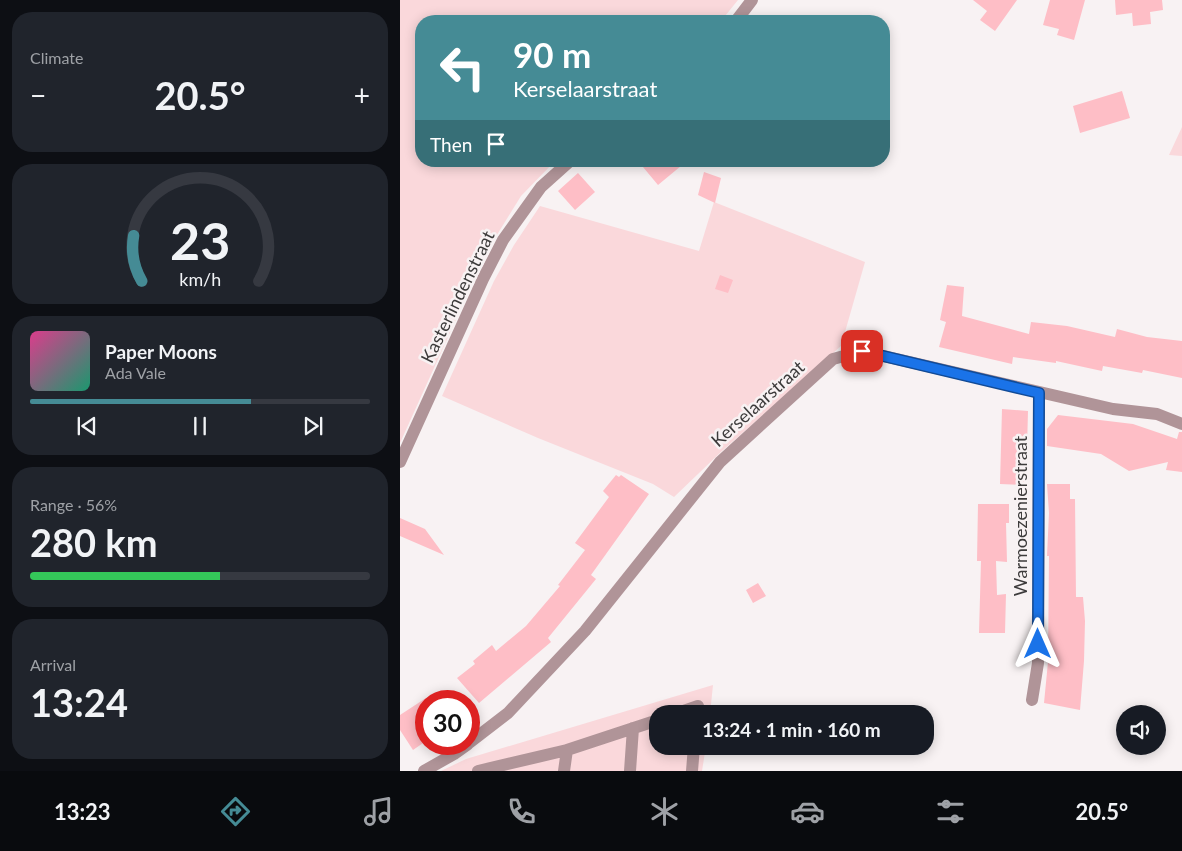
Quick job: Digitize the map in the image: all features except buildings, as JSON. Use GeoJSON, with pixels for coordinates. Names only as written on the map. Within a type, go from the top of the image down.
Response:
{"type":"FeatureCollection","features":[{"type":"Feature","properties":{"kind":"street"},"geometry":{"type":"LineString","coordinates":[[741,15],[752,0]]}},
{"type":"Feature","properties":{"kind":"street","name":"Kasterlindenstraat"},"geometry":{"type":"LineString","coordinates":[[400,462],[483,278],[503,240],[541,187],[563,167]]}},
{"type":"Feature","properties":{"kind":"street","name":"Kerselaarstraat"},"geometry":{"type":"LineString","coordinates":[[480,735],[508,713],[584,631],[720,462],[833,359],[862,351],[1113,409],[1157,414],[1182,424]]}},
{"type":"Feature","properties":{"kind":"street","name":"Warmoezenierstraat"},"geometry":{"type":"LineString","coordinates":[[1032,700],[1038,663],[1039,393]]}},
{"type":"Feature","properties":{"kind":"street"},"geometry":{"type":"LineString","coordinates":[[478,771],[567,750],[649,723]]}},
{"type":"Feature","properties":{"kind":"street"},"geometry":{"type":"LineString","coordinates":[[630,771],[633,728]]}},
{"type":"Feature","properties":{"kind":"street"},"geometry":{"type":"LineString","coordinates":[[564,771],[567,750]]}},
{"type":"Feature","properties":{"kind":"street","name":"Kerselaarstraat"},"geometry":{"type":"LineString","coordinates":[[424,771],[452,755]]}},
{"type":"Feature","properties":{"kind":"street"},"geometry":{"type":"LineString","coordinates":[[692,771],[693,755]]}},
{"type":"Feature","properties":{"kind":"shaded area"},"geometry":{"type":"Polygon","coordinates":[[[400,0],[738,0],[726,15],[415,15],[415,167],[549,167],[521,196],[487,251],[400,443],[400,0]]]}},
{"type":"Feature","properties":{"kind":"shaded area"},"geometry":{"type":"Polygon","coordinates":[[[1182,127],[1182,156],[1169,155],[1182,127]]]}},
{"type":"Feature","properties":{"kind":"shaded area"},"geometry":{"type":"Polygon","coordinates":[[[714,202],[865,262],[841,346],[722,451],[674,497],[653,484],[538,438],[442,396],[494,281],[514,245],[540,206],[699,251],[714,202]]]}},
{"type":"Feature","properties":{"kind":"shaded area"},"geometry":{"type":"Polygon","coordinates":[[[713,685],[711,705],[649,705],[649,755],[705,755],[702,771],[441,771],[480,755],[713,685]]]}},
{"type":"Feature","properties":{"kind":"route"},"geometry":{"type":"LineString","coordinates":[[862,351],[1039,393],[1038,644]]}}]}
